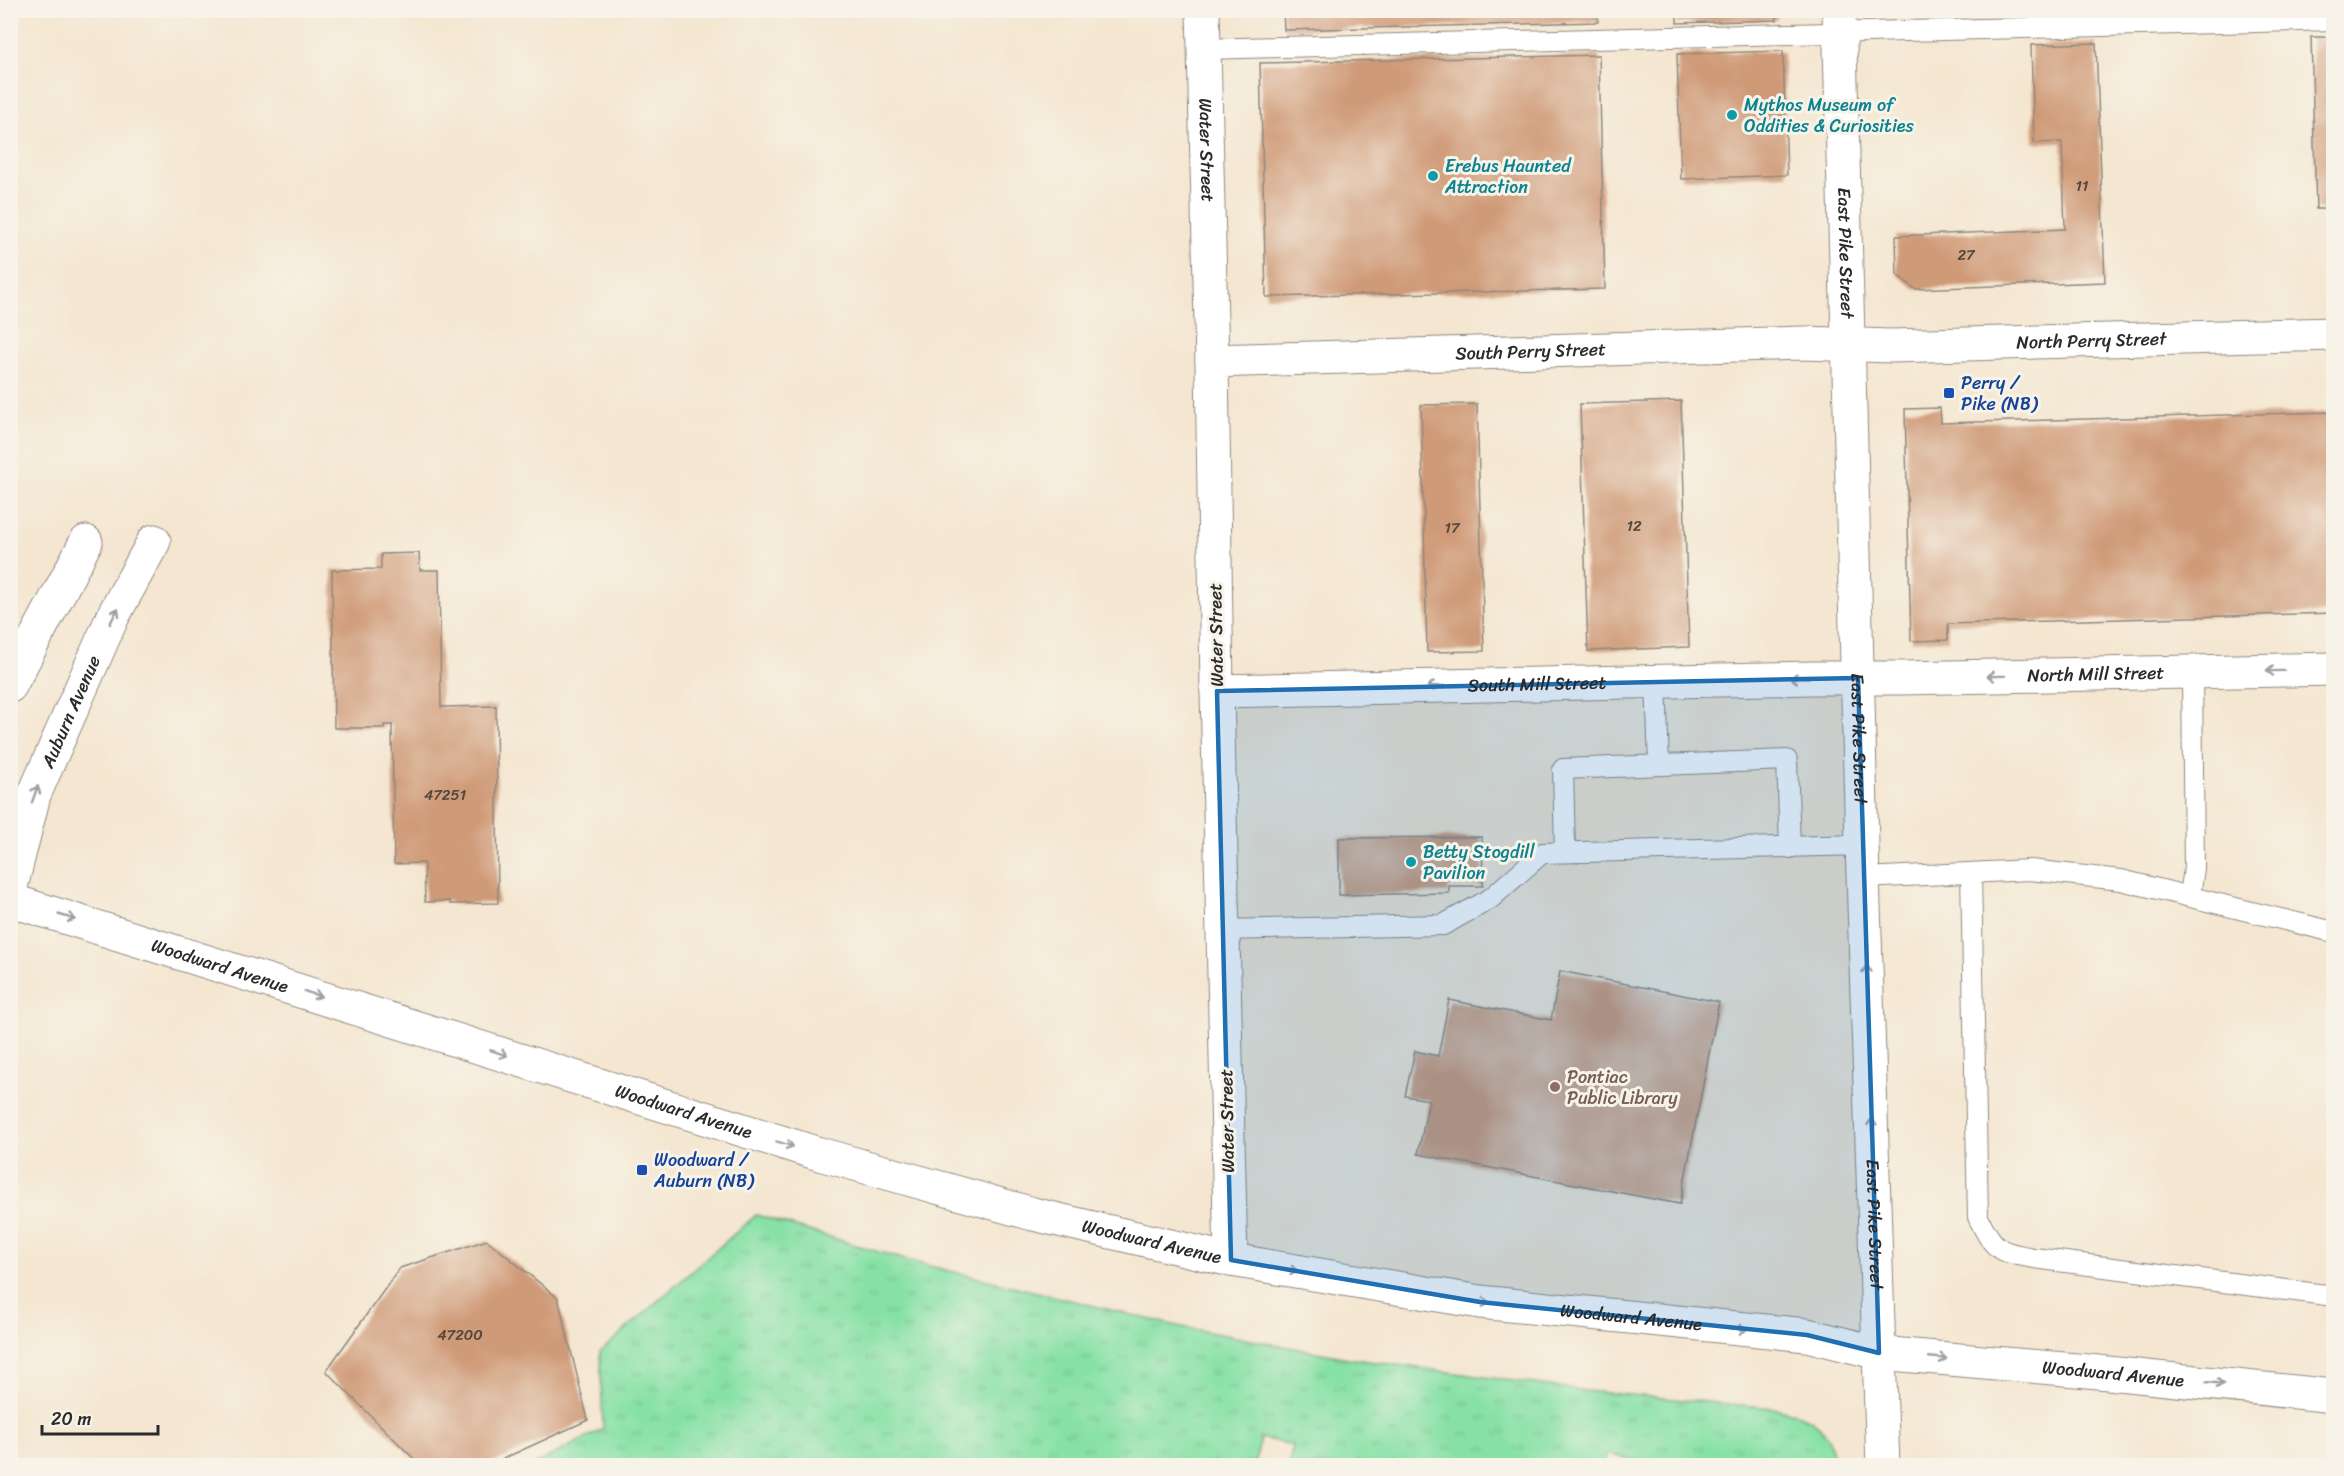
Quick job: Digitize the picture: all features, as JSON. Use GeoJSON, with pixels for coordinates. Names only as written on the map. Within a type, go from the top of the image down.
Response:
{"type":"FeatureCollection","features":[{"type":"Feature","properties":{"kind":"street","name":"Water Street"},"geometry":{"type":"LineString","coordinates":[[1203,10],[1231,1260]]}},
{"type":"Feature","properties":{"kind":"street","name":"East Pike Street"},"geometry":{"type":"LineString","coordinates":[[1840,22],[1862,845],[1883,1466]]}},
{"type":"Feature","properties":{"kind":"street","name":"North Perry Street"},"geometry":{"type":"LineString","coordinates":[[1849,345],[1935,345],[2334,334]]}},
{"type":"Feature","properties":{"kind":"street","name":"South Perry Street"},"geometry":{"type":"LineString","coordinates":[[1212,361],[1803,343],[1849,345]]}},
{"type":"Feature","properties":{"kind":"street","name":"Auburn Avenue"},"geometry":{"type":"LineString","coordinates":[[10,891],[34,795],[113,616],[154,541]]}},
{"type":"Feature","properties":{"kind":"street"},"geometry":{"type":"LineString","coordinates":[[10,686],[86,542]]}},
{"type":"Feature","properties":{"kind":"street","name":"North Mill Street"},"geometry":{"type":"LineString","coordinates":[[1858,678],[2334,669]]}},
{"type":"Feature","properties":{"kind":"street","name":"South Mill Street"},"geometry":{"type":"LineString","coordinates":[[1217,691],[1858,678]]}},
{"type":"Feature","properties":{"kind":"street","name":"Woodward Avenue"},"geometry":{"type":"LineString","coordinates":[[10,900],[816,1153],[1033,1214],[1231,1260],[1480,1302],[1808,1335],[1879,1353],[2334,1396]]}},
{"type":"Feature","properties":{"kind":"lane"},"geometry":{"type":"LineString","coordinates":[[1204,49],[1840,22],[2334,20]]}},
{"type":"Feature","properties":{"kind":"lane"},"geometry":{"type":"LineString","coordinates":[[2190,896],[2193,868],[2192,672]]}},
{"type":"Feature","properties":{"kind":"lane"},"geometry":{"type":"LineString","coordinates":[[1656,681],[1659,765]]}},
{"type":"Feature","properties":{"kind":"lane"},"geometry":{"type":"LineString","coordinates":[[1565,852],[1563,769],[1787,760],[1790,848]]}},
{"type":"Feature","properties":{"kind":"lane"},"geometry":{"type":"LineString","coordinates":[[1223,930],[1443,925],[1490,899],[1542,853],[1862,845]]}},
{"type":"Feature","properties":{"kind":"lane"},"geometry":{"type":"LineString","coordinates":[[1863,878],[2030,870],[2088,876],[2121,880],[2334,932]]}},
{"type":"Feature","properties":{"kind":"lane"},"geometry":{"type":"LineString","coordinates":[[1971,873],[1978,1217],[1990,1242],[2006,1254],[2024,1257],[2334,1296]]}},
{"type":"Feature","properties":{"kind":"highlighted area"},"geometry":{"type":"Polygon","coordinates":[[[1858,678],[1879,1353],[1807,1335],[1480,1302],[1231,1260],[1217,691],[1858,678]]]}},
{"type":"Feature","properties":{"kind":"green space"},"geometry":{"type":"Polygon","coordinates":[[[756,1215],[909,1261],[1177,1326],[1353,1359],[1586,1391],[1786,1411],[1808,1419],[1823,1431],[1829,1440],[1834,1465],[1662,1466],[1607,1454],[1605,1466],[1289,1466],[1293,1445],[1260,1438],[1255,1466],[534,1465],[603,1429],[600,1352],[756,1215]]]}},
{"type":"Feature","properties":{"kind":"building"},"geometry":{"type":"Polygon","coordinates":[[[1283,10],[1597,10],[1598,22],[1284,30],[1283,10]]]}},
{"type":"Feature","properties":{"kind":"building"},"geometry":{"type":"Polygon","coordinates":[[[1677,10],[1777,10],[1777,20],[1677,23],[1677,10]]]}},
{"type":"Feature","properties":{"kind":"building"},"geometry":{"type":"Polygon","coordinates":[[[2311,37],[2334,37],[2334,209],[2316,209],[2311,37]]]}},
{"type":"Feature","properties":{"kind":"building"},"geometry":{"type":"Polygon","coordinates":[[[2096,43],[2105,282],[1915,289],[1897,275],[1896,236],[2065,229],[2062,142],[2034,143],[2031,45],[2096,43]]]}},
{"type":"Feature","properties":{"kind":"building","name":"Mythos Museum of Oddities & Curiosities"},"geometry":{"type":"Polygon","coordinates":[[[1783,51],[1787,175],[1681,179],[1677,54],[1783,51]]]}},
{"type":"Feature","properties":{"kind":"building","name":"Erebus Haunted Attraction"},"geometry":{"type":"Polygon","coordinates":[[[1599,55],[1605,289],[1266,297],[1260,63],[1599,55]]]}},
{"type":"Feature","properties":{"kind":"building"},"geometry":{"type":"Polygon","coordinates":[[[1681,401],[1689,647],[1588,651],[1580,404],[1681,401]]]}},
{"type":"Feature","properties":{"kind":"building"},"geometry":{"type":"Polygon","coordinates":[[[1477,404],[1484,651],[1427,652],[1421,405],[1477,404]]]}},
{"type":"Feature","properties":{"kind":"building"},"geometry":{"type":"Polygon","coordinates":[[[1940,408],[1941,423],[2334,412],[2334,613],[1948,624],[1948,640],[1911,641],[1905,409],[1940,408]]]}},
{"type":"Feature","properties":{"kind":"building"},"geometry":{"type":"Polygon","coordinates":[[[419,553],[420,570],[439,570],[441,707],[496,706],[498,903],[425,902],[424,863],[394,864],[392,725],[384,725],[384,728],[334,728],[332,570],[381,569],[381,554],[419,553]]]}},
{"type":"Feature","properties":{"kind":"building","name":"Betty Stogdill Pavilion"},"geometry":{"type":"Polygon","coordinates":[[[1482,837],[1483,886],[1449,886],[1449,893],[1339,895],[1339,838],[1482,837]]]}},
{"type":"Feature","properties":{"kind":"building","name":"Pontiac Public Library"},"geometry":{"type":"Polygon","coordinates":[[[1560,971],[1719,1002],[1680,1204],[1418,1154],[1429,1100],[1405,1096],[1415,1051],[1438,1056],[1449,1000],[1551,1020],[1560,971]]]}},
{"type":"Feature","properties":{"kind":"building"},"geometry":{"type":"Polygon","coordinates":[[[487,1240],[558,1298],[588,1420],[487,1466],[421,1466],[326,1371],[400,1268],[487,1240]]]}},
{"type":"Feature","properties":{"kind":"place","name":"Mythos Museum of Oddities & Curiosities"},"geometry":{"type":"Point","coordinates":[1732,115]}},
{"type":"Feature","properties":{"kind":"place","name":"Erebus Haunted Attraction"},"geometry":{"type":"Point","coordinates":[1433,176]}},
{"type":"Feature","properties":{"kind":"place","name":"Perry / Pike (NB)"},"geometry":{"type":"Point","coordinates":[1949,393]}},
{"type":"Feature","properties":{"kind":"place","name":"Betty Stogdill Pavilion"},"geometry":{"type":"Point","coordinates":[1411,862]}},
{"type":"Feature","properties":{"kind":"place","name":"Pontiac Public Library"},"geometry":{"type":"Point","coordinates":[1555,1087]}},
{"type":"Feature","properties":{"kind":"place","name":"Woodward / Auburn (NB)"},"geometry":{"type":"Point","coordinates":[642,1170]}}]}
